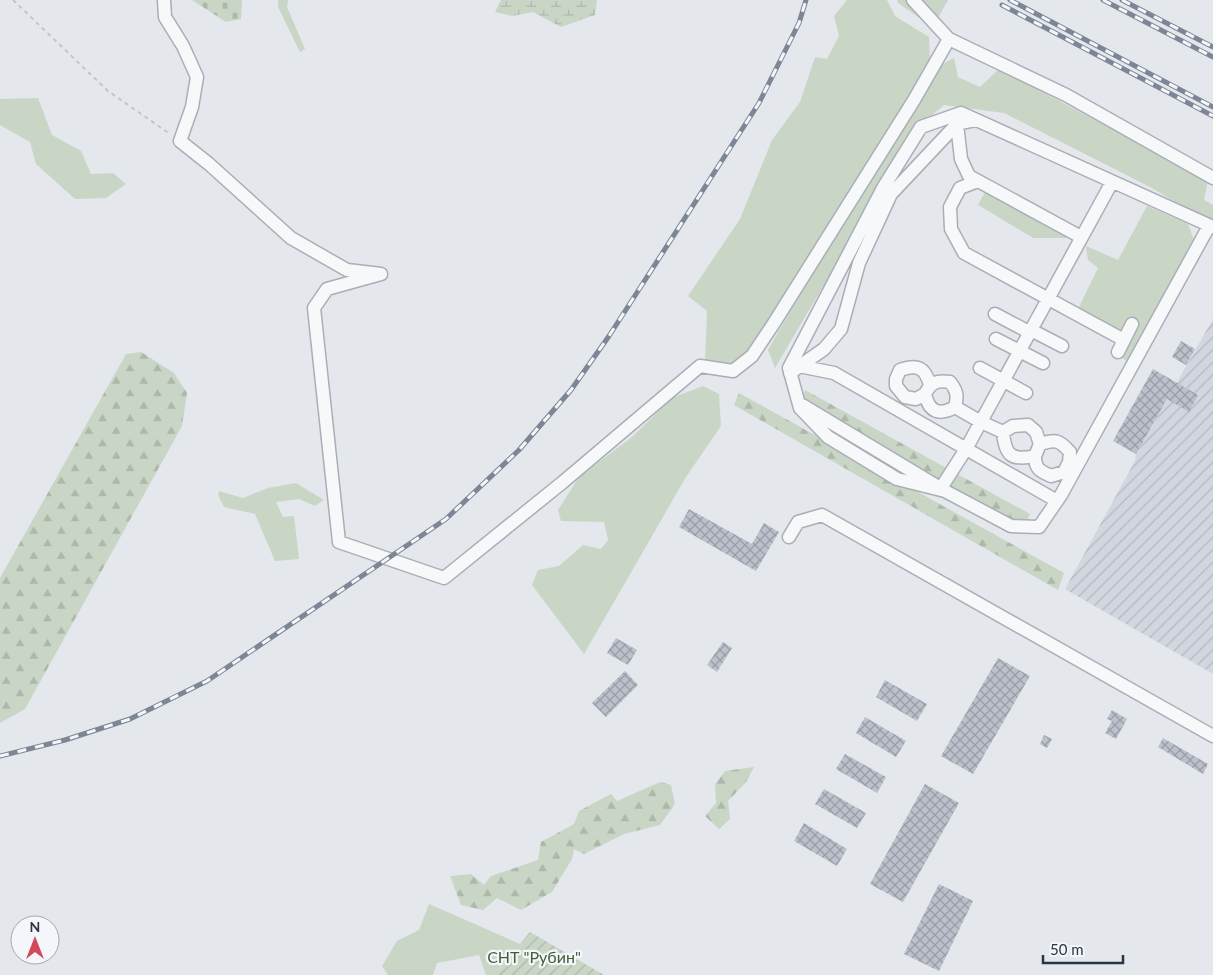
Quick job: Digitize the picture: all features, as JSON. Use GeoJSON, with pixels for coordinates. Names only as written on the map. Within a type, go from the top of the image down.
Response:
{"type":"FeatureCollection","features":[{"type":"Feature","properties":{"kind":"lane"},"geometry":{"type":"LineString","coordinates":[[164,0],[165,16],[183,46],[197,77],[192,107],[180,141],[209,164],[291,238],[347,270],[381,274],[328,289],[314,308],[339,542],[444,578],[563,482],[700,366],[733,371],[752,356],[914,100],[950,39]]}},
{"type":"Feature","properties":{"kind":"lane"},"geometry":{"type":"LineString","coordinates":[[913,0],[950,39],[1066,96],[1213,178]]}},
{"type":"Feature","properties":{"kind":"lane"},"geometry":{"type":"LineString","coordinates":[[795,369],[800,408],[828,437],[897,479],[943,489],[1011,526],[1039,527],[1057,501],[1211,227],[961,113],[920,127],[878,197],[789,368],[834,373],[1057,501]]}},
{"type":"Feature","properties":{"kind":"lane"},"geometry":{"type":"LineString","coordinates":[[795,369],[824,349],[841,329],[859,263],[890,194],[957,124],[976,120]]}},
{"type":"Feature","properties":{"kind":"lane"},"geometry":{"type":"LineString","coordinates":[[957,124],[961,159],[969,176],[1081,237]]}},
{"type":"Feature","properties":{"kind":"lane"},"geometry":{"type":"LineString","coordinates":[[978,181],[960,188],[950,206],[951,229],[964,253],[1048,299],[1121,346],[1132,324]]}},
{"type":"Feature","properties":{"kind":"lane"},"geometry":{"type":"LineString","coordinates":[[943,489],[1112,182]]}},
{"type":"Feature","properties":{"kind":"lane"},"geometry":{"type":"LineString","coordinates":[[994,314],[1062,346]]}},
{"type":"Feature","properties":{"kind":"lane"},"geometry":{"type":"LineString","coordinates":[[996,339],[1043,363]]}},
{"type":"Feature","properties":{"kind":"lane"},"geometry":{"type":"LineString","coordinates":[[980,368],[1026,393]]}},
{"type":"Feature","properties":{"kind":"lane"},"geometry":{"type":"LineString","coordinates":[[940,380],[950,382],[956,390],[957,399],[955,407],[945,413],[933,410],[927,404],[927,390],[940,380]]}},
{"type":"Feature","properties":{"kind":"lane"},"geometry":{"type":"LineString","coordinates":[[955,407],[1003,432]]}},
{"type":"Feature","properties":{"kind":"lane"},"geometry":{"type":"LineString","coordinates":[[1028,425],[1036,432],[1038,450],[1020,459],[1012,457],[1004,446],[1003,432],[1013,426],[1028,425]]}},
{"type":"Feature","properties":{"kind":"lane"},"geometry":{"type":"LineString","coordinates":[[789,537],[798,522],[822,515],[1213,736]]}},
{"type":"Feature","properties":{"kind":"path"},"geometry":{"type":"LineString","coordinates":[[12,0],[108,91],[180,141]]}},
{"type":"Feature","properties":{"kind":"shaded area"},"geometry":{"type":"Polygon","coordinates":[[[1213,319],[1213,674],[1065,589],[1135,461],[1136,454],[1213,319]]]}},
{"type":"Feature","properties":{"kind":"green space"},"geometry":{"type":"Polygon","coordinates":[[[192,0],[242,0],[241,19],[226,22],[192,0]]]}},
{"type":"Feature","properties":{"kind":"green space"},"geometry":{"type":"Polygon","coordinates":[[[278,0],[288,0],[287,7],[305,49],[300,52],[278,7],[278,0]]]}},
{"type":"Feature","properties":{"kind":"green space"},"geometry":{"type":"Polygon","coordinates":[[[501,0],[597,0],[595,15],[561,27],[533,12],[512,16],[495,12],[501,0]]]}},
{"type":"Feature","properties":{"kind":"green space"},"geometry":{"type":"Polygon","coordinates":[[[847,0],[887,0],[895,16],[929,37],[930,61],[802,270],[741,364],[718,371],[705,364],[707,311],[688,296],[740,219],[772,140],[800,102],[815,57],[827,59],[839,36],[834,16],[847,0]]]}},
{"type":"Feature","properties":{"kind":"green space"},"geometry":{"type":"Polygon","coordinates":[[[897,0],[948,0],[933,27],[898,3],[897,0]]]}},
{"type":"Feature","properties":{"kind":"green space"},"geometry":{"type":"Polygon","coordinates":[[[954,58],[958,77],[980,87],[999,69],[1208,180],[1204,200],[1213,205],[1213,225],[1152,188],[1004,113],[944,105],[915,130],[775,368],[768,350],[824,252],[935,68],[954,58]]]}},
{"type":"Feature","properties":{"kind":"green space"},"geometry":{"type":"Polygon","coordinates":[[[38,98],[52,135],[81,151],[91,174],[113,173],[126,184],[106,198],[75,199],[36,164],[30,142],[0,125],[0,99],[38,98]]]}},
{"type":"Feature","properties":{"kind":"green space"},"geometry":{"type":"Polygon","coordinates":[[[985,192],[1069,238],[1033,238],[978,205],[985,192]]]}},
{"type":"Feature","properties":{"kind":"green space"},"geometry":{"type":"Polygon","coordinates":[[[1147,206],[1188,224],[1195,243],[1129,363],[1119,355],[1121,334],[1078,309],[1098,268],[1088,260],[1086,246],[1118,260],[1147,206]]]}},
{"type":"Feature","properties":{"kind":"green space"},"geometry":{"type":"Polygon","coordinates":[[[141,352],[174,373],[187,393],[182,426],[25,709],[0,723],[0,578],[126,354],[141,352]]]}},
{"type":"Feature","properties":{"kind":"green space"},"geometry":{"type":"Polygon","coordinates":[[[703,386],[719,394],[721,426],[686,477],[584,654],[532,585],[538,570],[559,566],[583,545],[601,549],[608,540],[604,522],[561,521],[558,510],[579,477],[632,437],[672,398],[703,386]]]}},
{"type":"Feature","properties":{"kind":"green space"},"geometry":{"type":"Polygon","coordinates":[[[805,390],[1030,514],[1024,527],[801,402],[805,390]]]}},
{"type":"Feature","properties":{"kind":"green space"},"geometry":{"type":"Polygon","coordinates":[[[739,393],[1064,573],[1058,590],[734,405],[739,393]]]}},
{"type":"Feature","properties":{"kind":"green space"},"geometry":{"type":"Polygon","coordinates":[[[296,483],[324,500],[315,506],[299,499],[276,502],[283,517],[294,516],[299,559],[275,561],[255,514],[224,507],[218,495],[219,491],[243,498],[268,488],[296,483]]]}},
{"type":"Feature","properties":{"kind":"green space"},"geometry":{"type":"Polygon","coordinates":[[[754,767],[746,782],[728,801],[730,819],[719,829],[705,816],[716,803],[715,784],[725,771],[754,767]]]}},
{"type":"Feature","properties":{"kind":"green space"},"geometry":{"type":"Polygon","coordinates":[[[660,782],[671,785],[675,804],[660,825],[624,834],[584,854],[574,849],[572,859],[552,892],[521,910],[497,898],[483,910],[461,905],[450,876],[471,874],[484,885],[491,876],[538,860],[541,842],[574,824],[579,811],[611,794],[617,801],[660,782]]]}},
{"type":"Feature","properties":{"kind":"green space"},"geometry":{"type":"Polygon","coordinates":[[[429,904],[520,944],[494,975],[486,975],[479,955],[437,963],[433,975],[388,975],[382,966],[397,941],[419,930],[429,904]]]}},
{"type":"Feature","properties":{"kind":"green space","name":"СНТ \"Рубин\""},"geometry":{"type":"Polygon","coordinates":[[[530,932],[604,975],[494,975],[530,932]]]}},
{"type":"Feature","properties":{"kind":"building"},"geometry":{"type":"Polygon","coordinates":[[[1181,341],[1195,349],[1186,365],[1172,357],[1181,341]]]}},
{"type":"Feature","properties":{"kind":"building"},"geometry":{"type":"Polygon","coordinates":[[[1153,369],[1198,395],[1189,412],[1167,399],[1136,454],[1113,441],[1153,369]]]}},
{"type":"Feature","properties":{"kind":"building"},"geometry":{"type":"Polygon","coordinates":[[[689,509],[752,544],[764,523],[779,532],[756,571],[679,527],[689,509]]]}},
{"type":"Feature","properties":{"kind":"building"},"geometry":{"type":"Polygon","coordinates":[[[616,638],[637,650],[628,665],[607,653],[616,638]]]}},
{"type":"Feature","properties":{"kind":"building"},"geometry":{"type":"Polygon","coordinates":[[[723,642],[732,648],[717,672],[707,665],[723,642]]]}},
{"type":"Feature","properties":{"kind":"building"},"geometry":{"type":"Polygon","coordinates":[[[998,658],[1030,676],[973,774],[941,756],[998,658]]]}},
{"type":"Feature","properties":{"kind":"building"},"geometry":{"type":"Polygon","coordinates":[[[625,671],[638,685],[606,717],[592,703],[625,671]]]}},
{"type":"Feature","properties":{"kind":"building"},"geometry":{"type":"Polygon","coordinates":[[[885,680],[927,704],[917,721],[876,697],[885,680]]]}},
{"type":"Feature","properties":{"kind":"building"},"geometry":{"type":"Polygon","coordinates":[[[1112,710],[1127,719],[1116,739],[1105,733],[1112,721],[1107,719],[1112,710]]]}},
{"type":"Feature","properties":{"kind":"building"},"geometry":{"type":"Polygon","coordinates":[[[865,717],[906,741],[896,757],[856,733],[865,717]]]}},
{"type":"Feature","properties":{"kind":"building"},"geometry":{"type":"Polygon","coordinates":[[[1044,735],[1052,739],[1047,748],[1040,744],[1044,735]]]}},
{"type":"Feature","properties":{"kind":"building"},"geometry":{"type":"Polygon","coordinates":[[[1163,738],[1208,764],[1203,774],[1158,747],[1163,738]]]}},
{"type":"Feature","properties":{"kind":"building"},"geometry":{"type":"Polygon","coordinates":[[[845,754],[886,777],[877,793],[836,769],[845,754]]]}},
{"type":"Feature","properties":{"kind":"building"},"geometry":{"type":"Polygon","coordinates":[[[925,784],[959,803],[903,902],[870,884],[925,784]]]}},
{"type":"Feature","properties":{"kind":"building"},"geometry":{"type":"Polygon","coordinates":[[[824,789],[866,813],[857,828],[815,804],[824,789]]]}},
{"type":"Feature","properties":{"kind":"building"},"geometry":{"type":"Polygon","coordinates":[[[804,823],[847,849],[837,866],[794,841],[804,823]]]}},
{"type":"Feature","properties":{"kind":"building"},"geometry":{"type":"Polygon","coordinates":[[[939,884],[973,901],[939,971],[904,954],[939,884]]]}},
{"type":"Feature","properties":{"kind":"railway"},"geometry":{"type":"LineString","coordinates":[[0,756],[65,740],[130,719],[207,681],[446,519],[519,450],[571,390],[609,336],[759,103],[799,23],[806,0]]}},
{"type":"Feature","properties":{"kind":"railway"},"geometry":{"type":"LineString","coordinates":[[1010,0],[1213,107]]}},
{"type":"Feature","properties":{"kind":"railway"},"geometry":{"type":"LineString","coordinates":[[1103,0],[1213,57]]}},
{"type":"Feature","properties":{"kind":"railway"},"geometry":{"type":"LineString","coordinates":[[1122,0],[1213,47]]}},
{"type":"Feature","properties":{"kind":"railway"},"geometry":{"type":"LineString","coordinates":[[1002,5],[1213,116]]}}]}
